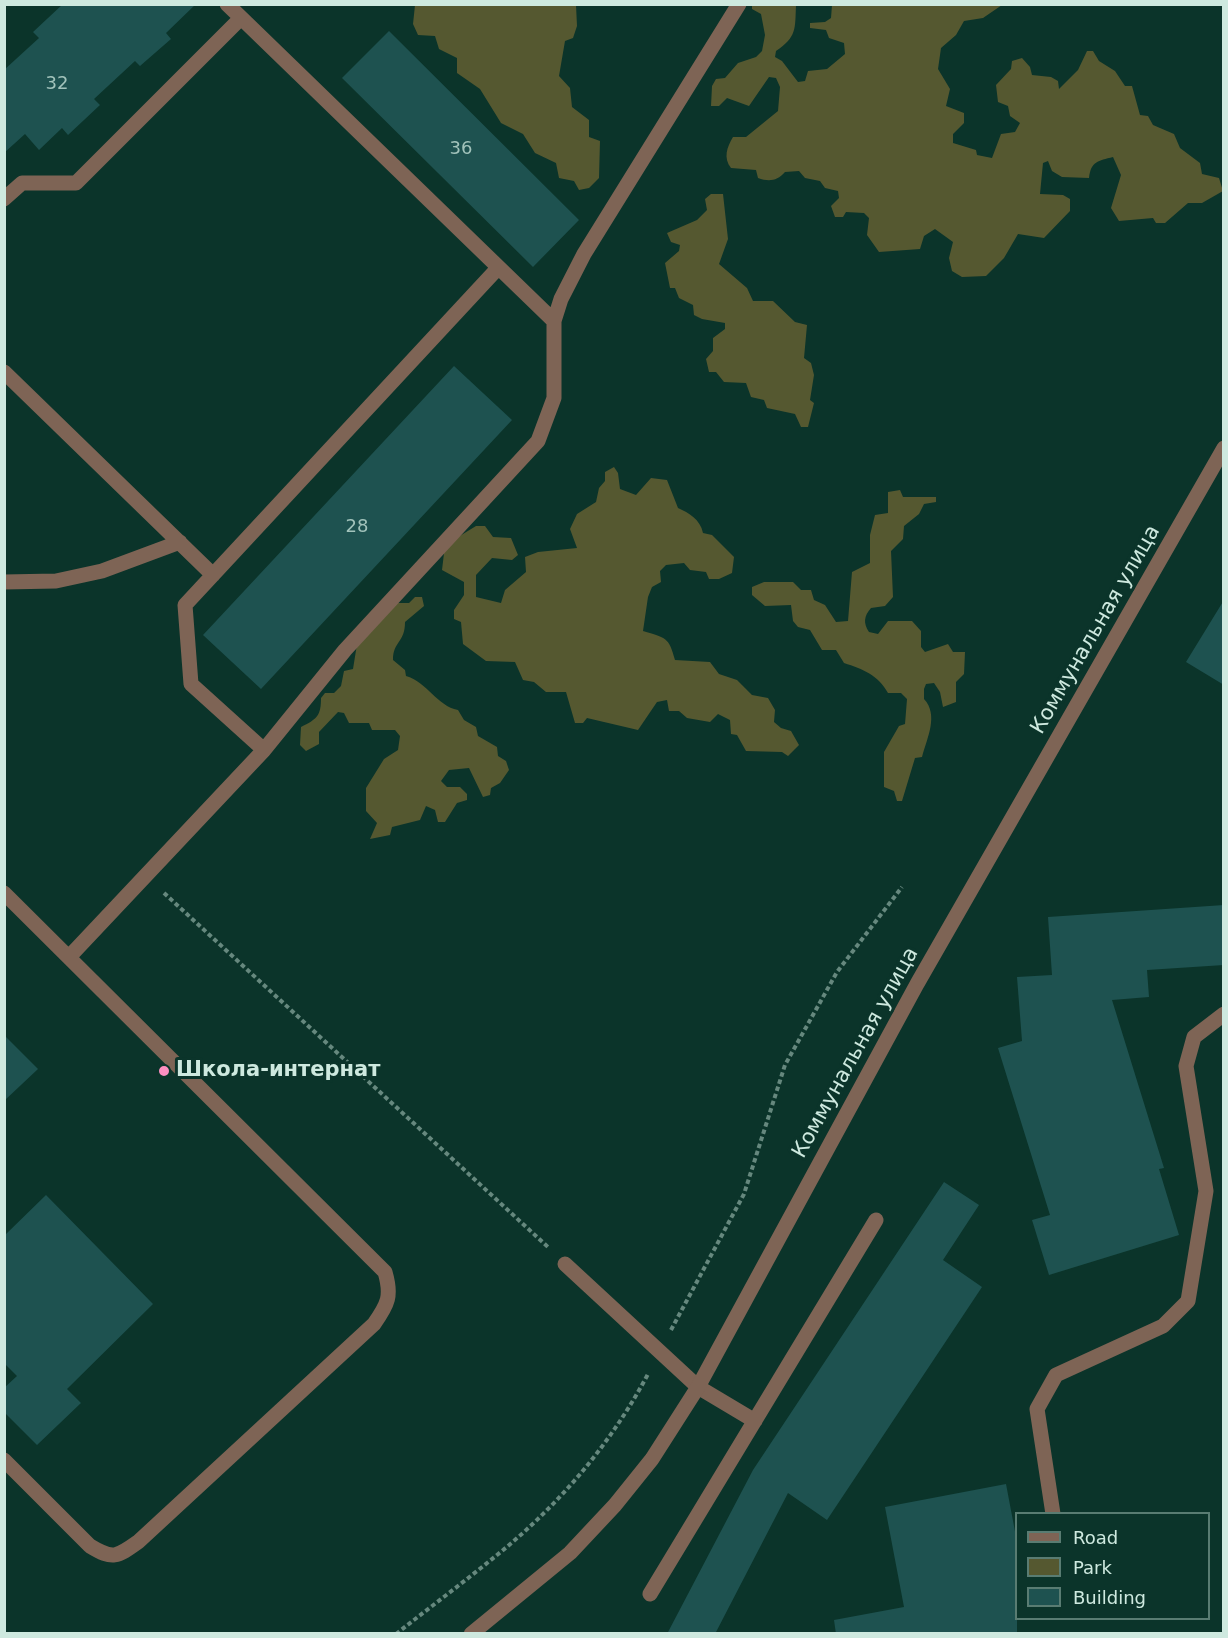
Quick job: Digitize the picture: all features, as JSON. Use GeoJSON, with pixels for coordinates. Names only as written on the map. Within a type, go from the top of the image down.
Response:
{"type":"FeatureCollection","features":[{"type":"Feature","properties":{"kind":"street"},"geometry":{"type":"LineString","coordinates":[[227,4],[554,321]]}},
{"type":"Feature","properties":{"kind":"street"},"geometry":{"type":"LineString","coordinates":[[69,957],[264,750],[345,650],[538,441],[554,398],[554,321],[561,299],[584,254],[739,4]]}},
{"type":"Feature","properties":{"kind":"street"},"geometry":{"type":"LineString","coordinates":[[4,199],[22,183],[76,183],[241,18]]}},
{"type":"Feature","properties":{"kind":"street"},"geometry":{"type":"LineString","coordinates":[[264,750],[191,684],[186,604],[498,268]]}},
{"type":"Feature","properties":{"kind":"street"},"geometry":{"type":"LineString","coordinates":[[4,372],[213,575]]}},
{"type":"Feature","properties":{"kind":"street","name":"Коммунальная улица"},"geometry":{"type":"LineString","coordinates":[[471,1634],[570,1553],[615,1505],[652,1459],[698,1387],[917,984],[1224,448]]}},
{"type":"Feature","properties":{"kind":"street"},"geometry":{"type":"LineString","coordinates":[[4,582],[56,580],[102,571],[180,542]]}},
{"type":"Feature","properties":{"kind":"street"},"geometry":{"type":"LineString","coordinates":[[4,893],[385,1272],[390,1290],[386,1307],[374,1324],[138,1542],[122,1554],[106,1556],[90,1546],[4,1460]]}},
{"type":"Feature","properties":{"kind":"street"},"geometry":{"type":"LineString","coordinates":[[1053,1512],[1037,1409],[1056,1375],[1163,1326],[1188,1301],[1206,1191],[1186,1066],[1194,1037],[1224,1014]]}},
{"type":"Feature","properties":{"kind":"street"},"geometry":{"type":"LineString","coordinates":[[650,1594],[876,1220]]}},
{"type":"Feature","properties":{"kind":"street"},"geometry":{"type":"LineString","coordinates":[[565,1264],[698,1387],[755,1421]]}},
{"type":"Feature","properties":{"kind":"path"},"geometry":{"type":"LineString","coordinates":[[146,876],[565,1264]]}},
{"type":"Feature","properties":{"kind":"path"},"geometry":{"type":"LineString","coordinates":[[396,1634],[498,1554],[551,1506],[595,1457],[637,1395],[744,1194],[785,1065],[837,972],[902,886]]}},
{"type":"Feature","properties":{"kind":"green space"},"geometry":{"type":"Polygon","coordinates":[[[415,5],[576,5],[577,26],[573,38],[565,41],[559,76],[570,88],[572,107],[589,120],[589,137],[600,141],[599,178],[589,188],[579,190],[574,181],[559,178],[556,163],[535,153],[523,134],[501,123],[480,89],[457,73],[457,58],[439,49],[435,36],[418,35],[413,24],[415,5]]]}},
{"type":"Feature","properties":{"kind":"green space"},"geometry":{"type":"Polygon","coordinates":[[[752,5],[796,5],[794,32],[788,41],[776,51],[775,57],[782,61],[798,82],[805,81],[808,71],[827,69],[845,54],[844,43],[829,38],[826,30],[810,28],[810,23],[825,22],[831,18],[832,5],[1002,5],[983,18],[964,21],[956,35],[941,48],[938,69],[950,89],[946,106],[964,113],[964,123],[953,134],[953,143],[976,150],[977,155],[992,158],[1001,134],[1015,132],[1020,123],[1010,116],[1008,106],[998,102],[996,85],[1011,69],[1012,61],[1022,58],[1030,67],[1032,75],[1051,77],[1058,81],[1059,89],[1078,70],[1087,51],[1093,51],[1099,61],[1115,71],[1125,86],[1132,86],[1140,115],[1148,116],[1153,125],[1174,134],[1180,148],[1200,163],[1202,174],[1219,178],[1223,191],[1202,203],[1188,203],[1165,223],[1156,223],[1153,218],[1119,221],[1111,208],[1121,175],[1113,157],[1096,163],[1091,168],[1089,178],[1062,177],[1052,171],[1048,161],[1043,163],[1040,194],[1063,195],[1070,199],[1070,211],[1044,238],[1018,234],[1004,258],[986,276],[962,277],[952,271],[949,258],[953,242],[935,229],[924,236],[920,249],[879,252],[867,235],[869,218],[864,213],[846,212],[843,217],[835,217],[831,206],[839,198],[838,191],[825,188],[820,181],[805,178],[799,171],[785,172],[776,179],[766,180],[758,178],[756,170],[731,168],[727,160],[727,152],[733,137],[746,137],[778,111],[780,87],[776,78],[769,77],[749,106],[727,98],[719,106],[711,106],[712,86],[716,79],[725,78],[738,63],[756,57],[762,51],[765,35],[761,14],[752,9],[752,5]]]}},
{"type":"Feature","properties":{"kind":"green space"},"geometry":{"type":"Polygon","coordinates":[[[711,194],[723,194],[728,239],[719,264],[747,288],[753,301],[773,301],[795,322],[807,325],[804,358],[811,363],[814,375],[810,400],[814,403],[808,427],[801,427],[795,414],[767,408],[764,400],[751,397],[746,383],[724,382],[716,372],[709,372],[706,359],[713,351],[713,338],[725,329],[725,323],[702,319],[694,315],[693,305],[679,298],[675,288],[670,288],[665,263],[679,251],[680,245],[671,242],[667,233],[697,220],[707,210],[705,199],[711,194]]]}},
{"type":"Feature","properties":{"kind":"green space"},"geometry":{"type":"Polygon","coordinates":[[[614,467],[618,473],[620,489],[636,495],[651,478],[667,480],[678,508],[694,517],[703,533],[712,535],[734,557],[732,573],[719,579],[709,579],[706,572],[690,570],[684,563],[666,565],[660,571],[661,582],[652,587],[648,597],[643,631],[665,640],[671,647],[675,660],[710,662],[719,674],[737,680],[752,695],[768,698],[775,710],[774,722],[781,728],[791,731],[799,745],[788,756],[782,752],[746,751],[737,735],[731,734],[730,720],[718,714],[710,722],[687,718],[679,711],[669,711],[667,700],[657,702],[638,730],[587,718],[583,723],[575,723],[566,692],[546,692],[534,682],[523,680],[515,662],[486,661],[463,644],[461,622],[454,619],[454,610],[464,595],[464,582],[442,570],[445,545],[476,526],[485,526],[493,537],[511,538],[518,555],[512,560],[492,558],[476,575],[476,597],[501,603],[505,590],[526,572],[525,557],[538,552],[577,548],[570,529],[577,514],[596,502],[599,488],[605,481],[605,472],[614,467]]]}},
{"type":"Feature","properties":{"kind":"green space"},"geometry":{"type":"Polygon","coordinates":[[[900,490],[903,497],[936,497],[936,502],[924,504],[919,514],[904,526],[903,539],[891,551],[893,597],[885,606],[871,608],[866,617],[866,626],[869,632],[878,634],[888,621],[912,621],[921,631],[921,647],[925,652],[948,644],[953,652],[965,652],[964,674],[956,682],[956,702],[943,707],[940,692],[934,683],[926,684],[924,699],[931,712],[929,735],[922,757],[915,758],[902,801],[897,801],[894,791],[884,787],[884,752],[899,726],[905,724],[907,699],[901,693],[888,693],[880,682],[869,674],[844,663],[836,650],[822,650],[810,630],[798,627],[793,621],[791,605],[765,606],[752,595],[752,587],[764,582],[793,582],[801,590],[811,590],[814,600],[825,605],[836,622],[848,621],[852,572],[870,563],[870,535],[875,515],[888,513],[888,492],[900,490]]]}},
{"type":"Feature","properties":{"kind":"green space"},"geometry":{"type":"Polygon","coordinates":[[[415,597],[422,597],[424,606],[405,622],[393,660],[405,670],[406,676],[420,683],[444,704],[458,710],[464,720],[476,727],[478,736],[497,747],[498,756],[506,761],[509,770],[500,783],[491,788],[490,795],[483,797],[469,768],[449,770],[441,781],[447,787],[460,787],[467,794],[467,800],[457,803],[445,822],[438,822],[435,810],[426,806],[420,820],[392,827],[390,835],[370,839],[377,823],[366,811],[366,788],[384,759],[398,750],[400,736],[395,730],[372,730],[369,723],[349,723],[344,713],[338,712],[319,732],[319,744],[306,751],[300,745],[301,727],[317,716],[321,698],[325,693],[334,693],[341,686],[344,671],[353,669],[358,638],[392,603],[409,603],[415,597]]]}},
{"type":"Feature","properties":{"kind":"building"},"geometry":{"type":"Polygon","coordinates":[[[63,4],[196,4],[166,33],[171,39],[140,66],[135,61],[94,99],[100,105],[68,135],[62,128],[39,150],[25,134],[4,153],[4,70],[39,38],[33,32],[63,4]]]}},
{"type":"Feature","properties":{"kind":"building"},"geometry":{"type":"Polygon","coordinates":[[[389,31],[579,220],[533,267],[342,78],[389,31]]]}},
{"type":"Feature","properties":{"kind":"building"},"geometry":{"type":"Polygon","coordinates":[[[454,366],[512,420],[261,689],[203,635],[454,366]]]}},
{"type":"Feature","properties":{"kind":"building"},"geometry":{"type":"Polygon","coordinates":[[[1224,600],[1224,685],[1186,662],[1224,600]]]}},
{"type":"Feature","properties":{"kind":"building"},"geometry":{"type":"Polygon","coordinates":[[[1224,905],[1224,965],[1147,970],[1149,997],[1112,1000],[1164,1168],[1159,1169],[1179,1235],[1049,1275],[1032,1220],[1050,1215],[998,1048],[1022,1041],[1017,977],[1052,975],[1048,917],[1224,905]]]}},
{"type":"Feature","properties":{"kind":"building"},"geometry":{"type":"Polygon","coordinates":[[[4,1035],[38,1069],[4,1101],[4,1035]]]}},
{"type":"Feature","properties":{"kind":"building"},"geometry":{"type":"Polygon","coordinates":[[[944,1182],[979,1205],[943,1260],[982,1287],[827,1520],[788,1493],[715,1634],[667,1634],[753,1470],[944,1182]]]}},
{"type":"Feature","properties":{"kind":"building"},"geometry":{"type":"Polygon","coordinates":[[[46,1195],[153,1304],[67,1389],[81,1403],[37,1445],[4,1412],[4,1388],[17,1376],[4,1363],[4,1236],[46,1195]]]}},
{"type":"Feature","properties":{"kind":"building"},"geometry":{"type":"Polygon","coordinates":[[[1006,1484],[1015,1531],[1017,1634],[836,1634],[834,1620],[904,1607],[885,1507],[1006,1484]]]}},
{"type":"Feature","properties":{"kind":"place","name":"Школа-интернат"},"geometry":{"type":"Point","coordinates":[164,1071]}}]}
